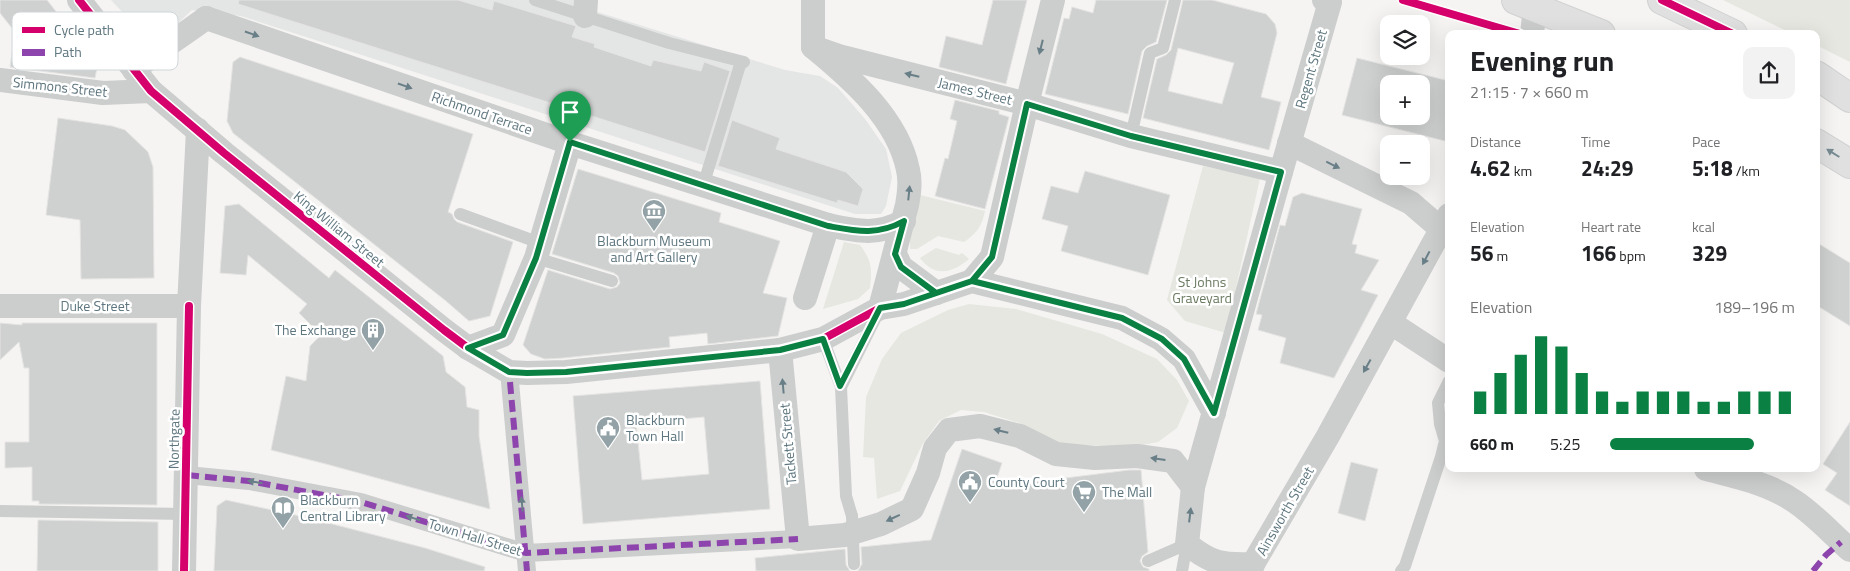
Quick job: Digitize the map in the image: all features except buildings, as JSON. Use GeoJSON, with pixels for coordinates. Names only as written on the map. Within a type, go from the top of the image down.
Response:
{"type":"FeatureCollection","features":[{"type":"Feature","properties":{"kind":"highway"},"geometry":{"type":"LineString","coordinates":[[1662,0],[1725,30]]}},
{"type":"Feature","properties":{"kind":"highway"},"geometry":{"type":"LineString","coordinates":[[1529,2],[1592,30]]}},
{"type":"Feature","properties":{"kind":"highway"},"geometry":{"type":"LineString","coordinates":[[1820,75],[1850,86]]}},
{"type":"Feature","properties":{"kind":"highway"},"geometry":{"type":"LineString","coordinates":[[1820,77],[1850,98]]}},
{"type":"Feature","properties":{"kind":"highway"},"geometry":{"type":"LineString","coordinates":[[1820,145],[1850,164]]}},
{"type":"Feature","properties":{"kind":"street","name":"King William Street"},"geometry":{"type":"LineString","coordinates":[[79,0],[88,12]]}},
{"type":"Feature","properties":{"kind":"street"},"geometry":{"type":"LineString","coordinates":[[813,0],[813,47],[843,72],[865,95],[888,124],[900,144],[909,171],[910,188],[904,221],[880,308]]}},
{"type":"Feature","properties":{"kind":"street"},"geometry":{"type":"LineString","coordinates":[[526,571],[510,377],[780,350],[823,339],[880,308],[904,304],[972,281],[992,257],[1053,0]]}},
{"type":"Feature","properties":{"kind":"street","name":"Regent Street"},"geometry":{"type":"LineString","coordinates":[[1289,143],[1330,2],[1324,0]]}},
{"type":"Feature","properties":{"kind":"street"},"geometry":{"type":"LineString","coordinates":[[1529,2],[1532,30]]}},
{"type":"Feature","properties":{"kind":"street"},"geometry":{"type":"LineString","coordinates":[[178,37],[186,33],[206,9]]}},
{"type":"Feature","properties":{"kind":"street","name":"Richmond Terrace"},"geometry":{"type":"LineString","coordinates":[[206,9],[570,142],[828,226],[863,232],[879,230],[904,221]]}},
{"type":"Feature","properties":{"kind":"street","name":"James Street"},"geometry":{"type":"LineString","coordinates":[[813,47],[842,57],[1027,104],[1131,136],[1281,172]]}},
{"type":"Feature","properties":{"kind":"street","name":"King William Street"},"geometry":{"type":"LineString","coordinates":[[134,70],[151,91],[198,130],[468,348],[510,377]]}},
{"type":"Feature","properties":{"kind":"street","name":"Simmons Street"},"geometry":{"type":"LineString","coordinates":[[0,80],[103,93],[151,91]]}},
{"type":"Feature","properties":{"kind":"street","name":"Northgate"},"geometry":{"type":"LineString","coordinates":[[184,571],[189,306],[198,130]]}},
{"type":"Feature","properties":{"kind":"street"},"geometry":{"type":"LineString","coordinates":[[468,348],[503,335],[538,251],[570,142]]}},
{"type":"Feature","properties":{"kind":"street"},"geometry":{"type":"LineString","coordinates":[[1187,544],[1193,487],[1289,143],[1411,203],[1445,222]]}},
{"type":"Feature","properties":{"kind":"street","name":"Ainsworth Street"},"geometry":{"type":"LineString","coordinates":[[1187,544],[1203,557],[1226,565],[1257,569],[1445,222]]}},
{"type":"Feature","properties":{"kind":"street"},"geometry":{"type":"LineString","coordinates":[[805,298],[828,226]]}},
{"type":"Feature","properties":{"kind":"street"},"geometry":{"type":"LineString","coordinates":[[895,254],[901,267],[936,293]]}},
{"type":"Feature","properties":{"kind":"street"},"geometry":{"type":"LineString","coordinates":[[972,281],[1122,318],[1162,339],[1184,359],[1214,413]]}},
{"type":"Feature","properties":{"kind":"street","name":"Duke Street"},"geometry":{"type":"LineString","coordinates":[[0,306],[189,306]]}},
{"type":"Feature","properties":{"kind":"street"},"geometry":{"type":"LineString","coordinates":[[1391,323],[1445,357]]}},
{"type":"Feature","properties":{"kind":"street","name":"Tackett Street"},"geometry":{"type":"LineString","coordinates":[[780,350],[798,539]]}},
{"type":"Feature","properties":{"kind":"street"},"geometry":{"type":"LineString","coordinates":[[798,539],[845,535],[881,524],[912,509],[928,473],[935,448],[949,430],[980,426],[1020,436],[1056,454],[1095,458],[1137,456],[1173,461],[1193,487]]}},
{"type":"Feature","properties":{"kind":"street"},"geometry":{"type":"LineString","coordinates":[[1721,472],[1749,480],[1774,490],[1794,501],[1850,550]]}},
{"type":"Feature","properties":{"kind":"street","name":"Town Hall Street"},"geometry":{"type":"LineString","coordinates":[[187,474],[249,481],[361,502],[526,553],[798,539]]}},
{"type":"Feature","properties":{"kind":"lane"},"geometry":{"type":"LineString","coordinates":[[535,0],[586,8],[669,43],[744,62],[740,66],[704,186]]}},
{"type":"Feature","properties":{"kind":"lane"},"geometry":{"type":"LineString","coordinates":[[1131,136],[1150,53],[1163,48],[1175,0]]}},
{"type":"Feature","properties":{"kind":"lane"},"geometry":{"type":"LineString","coordinates":[[460,214],[538,251],[612,281]]}},
{"type":"Feature","properties":{"kind":"lane"},"geometry":{"type":"LineString","coordinates":[[840,386],[880,308]]}},
{"type":"Feature","properties":{"kind":"lane"},"geometry":{"type":"LineString","coordinates":[[823,339],[840,386],[846,496],[852,516],[855,568]]}},
{"type":"Feature","properties":{"kind":"lane"},"geometry":{"type":"LineString","coordinates":[[1401,571],[1405,566],[1445,441],[1440,424],[1438,403],[1445,389]]}},
{"type":"Feature","properties":{"kind":"lane"},"geometry":{"type":"LineString","coordinates":[[0,511],[185,514]]}},
{"type":"Feature","properties":{"kind":"lane"},"geometry":{"type":"LineString","coordinates":[[1148,561],[1187,544]]}},
{"type":"Feature","properties":{"kind":"lane"},"geometry":{"type":"LineString","coordinates":[[1182,571],[1187,544]]}},
{"type":"Feature","properties":{"kind":"shaded area"},"geometry":{"type":"Polygon","coordinates":[[[111,0],[579,0],[578,6],[785,70],[820,76],[838,88],[865,119],[886,149],[892,177],[886,206],[881,214],[855,214],[241,16],[192,10],[178,23],[178,12],[122,12],[111,0]]]}},
{"type":"Feature","properties":{"kind":"green space"},"geometry":{"type":"Polygon","coordinates":[[[1723,0],[1850,0],[1850,62],[1820,47],[1820,30],[1785,30],[1723,0]]]}},
{"type":"Feature","properties":{"kind":"green space","name":"St Johns Graveyard"},"geometry":{"type":"Polygon","coordinates":[[[1203,166],[1260,178],[1226,333],[1185,321],[1167,300],[1203,166]]]}},
{"type":"Feature","properties":{"kind":"green space"},"geometry":{"type":"Polygon","coordinates":[[[920,195],[985,211],[982,221],[976,232],[964,242],[938,236],[917,249],[910,249],[910,235],[920,195]]]}},
{"type":"Feature","properties":{"kind":"green space"},"geometry":{"type":"Polygon","coordinates":[[[844,242],[860,245],[867,256],[871,270],[870,288],[858,299],[823,309],[844,242]]]}},
{"type":"Feature","properties":{"kind":"green space"},"geometry":{"type":"Polygon","coordinates":[[[936,248],[959,255],[962,253],[969,259],[950,270],[938,271],[932,269],[920,258],[936,248]]]}},
{"type":"Feature","properties":{"kind":"green space"},"geometry":{"type":"Polygon","coordinates":[[[969,304],[1016,309],[1102,334],[1157,359],[1177,380],[1189,401],[1177,428],[1158,442],[1137,446],[1060,445],[1022,424],[984,412],[961,410],[939,421],[922,445],[900,491],[877,499],[874,458],[863,457],[866,397],[882,359],[901,333],[948,310],[969,304]]]}},
{"type":"Feature","properties":{"kind":"marked path"},"geometry":{"type":"LineString","coordinates":[[510,382],[527,571]]}},
{"type":"Feature","properties":{"kind":"marked path"},"geometry":{"type":"LineString","coordinates":[[187,475],[249,481],[361,502],[526,553],[798,539]]}},
{"type":"Feature","properties":{"kind":"marked path"},"geometry":{"type":"LineString","coordinates":[[1813,571],[1826,555],[1841,542]]}},
{"type":"Feature","properties":{"kind":"cycle path"},"geometry":{"type":"LineString","coordinates":[[79,0],[88,12]]}},
{"type":"Feature","properties":{"kind":"cycle path"},"geometry":{"type":"LineString","coordinates":[[1403,0],[1506,30]]}},
{"type":"Feature","properties":{"kind":"cycle path"},"geometry":{"type":"LineString","coordinates":[[1662,0],[1725,30]]}},
{"type":"Feature","properties":{"kind":"cycle path"},"geometry":{"type":"LineString","coordinates":[[134,70],[151,91],[224,153],[444,330],[468,348],[509,372],[566,372],[780,350],[823,339],[880,308],[904,304],[972,281],[1122,318],[1161,339],[1184,359],[1214,413]]}},
{"type":"Feature","properties":{"kind":"cycle path"},"geometry":{"type":"LineString","coordinates":[[184,571],[189,306]]}},
{"type":"Feature","properties":{"kind":"place","name":"Blackburn Museum and Art Gallery"},"geometry":{"type":"Point","coordinates":[654,232]}},
{"type":"Feature","properties":{"kind":"place","name":"The Exchange"},"geometry":{"type":"Point","coordinates":[373,351]}},
{"type":"Feature","properties":{"kind":"place","name":"Blackburn Town Hall"},"geometry":{"type":"Point","coordinates":[608,449]}},
{"type":"Feature","properties":{"kind":"place","name":"County Court"},"geometry":{"type":"Point","coordinates":[970,503]}},
{"type":"Feature","properties":{"kind":"place","name":"The Mall"},"geometry":{"type":"Point","coordinates":[1084,513]}},
{"type":"Feature","properties":{"kind":"place","name":"Blackburn Central Library"},"geometry":{"type":"Point","coordinates":[283,529]}},
{"type":"Feature","properties":{"kind":"route"},"geometry":{"type":"LineString","coordinates":[[570,142],[536,258],[503,335],[468,348],[509,372],[566,372],[780,350],[823,339],[840,386],[880,308],[904,304],[972,281],[992,257],[1027,104],[1131,136],[1281,172],[1214,413],[1184,359],[1162,339],[1122,318],[972,281],[936,293],[901,267],[895,254],[904,221],[879,230],[863,232],[828,226],[570,142]]}}]}
